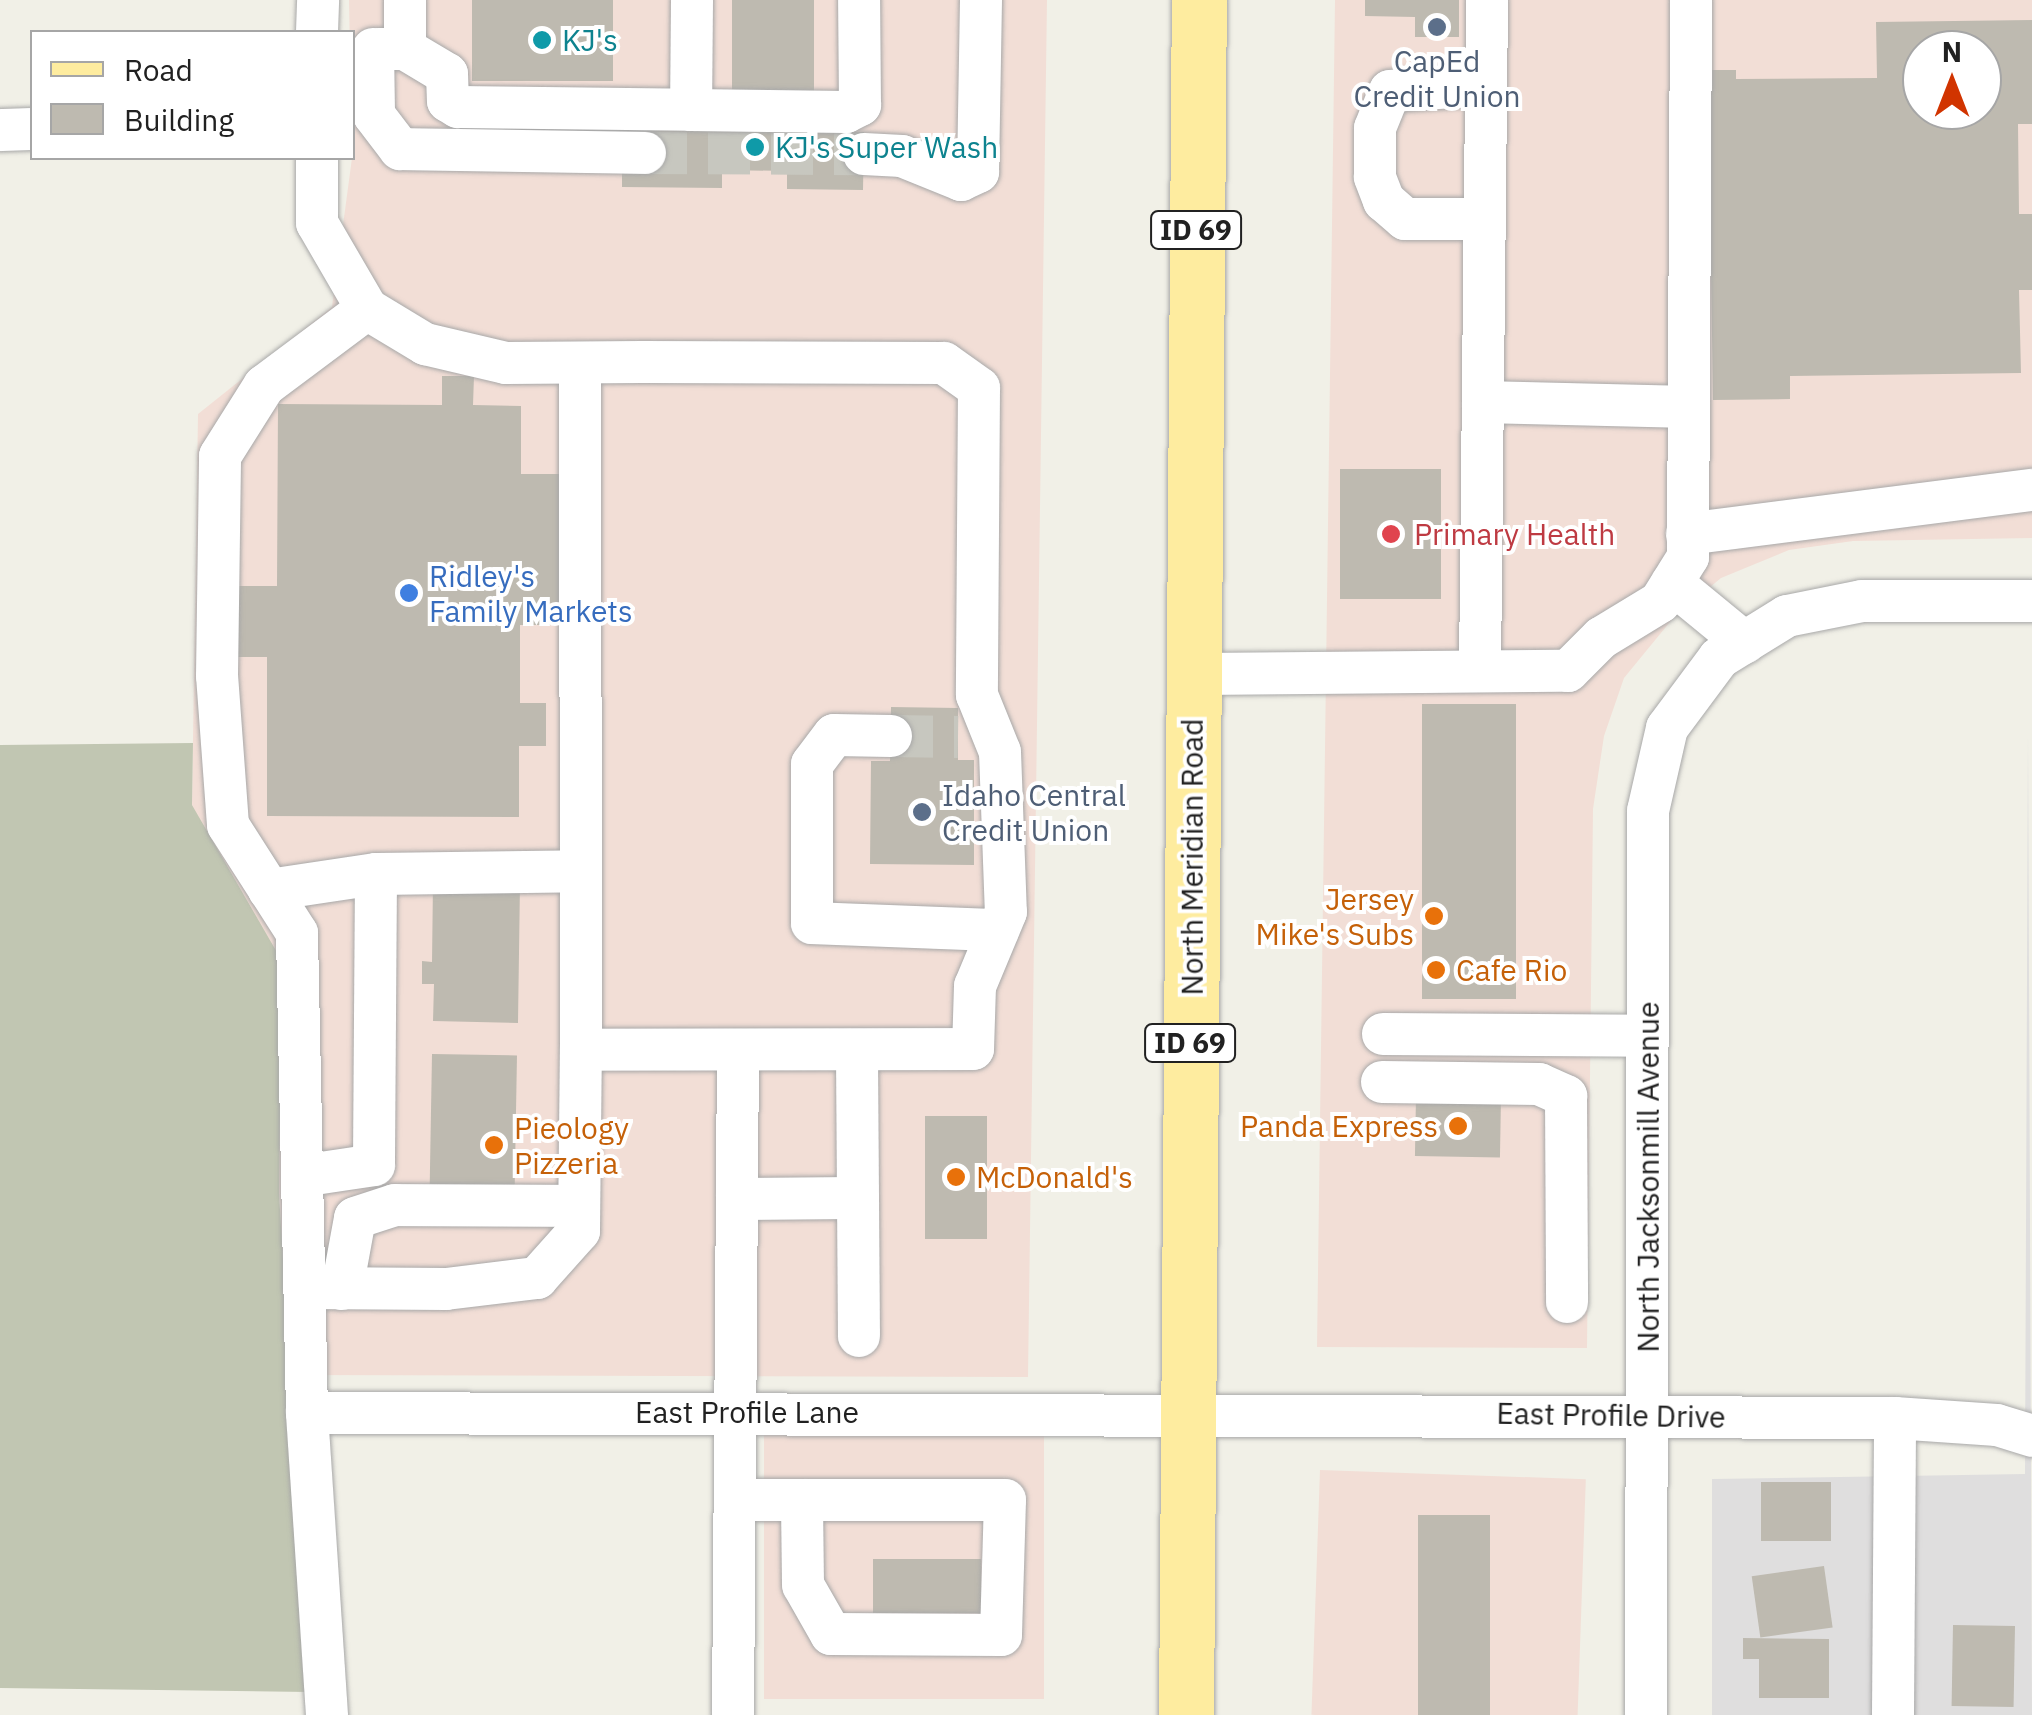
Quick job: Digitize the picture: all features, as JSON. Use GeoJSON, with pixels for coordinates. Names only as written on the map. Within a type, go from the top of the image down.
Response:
{"type":"FeatureCollection","features":[{"type":"Feature","properties":{"kind":"main road","name":"North Meridian Road"},"geometry":{"type":"LineString","coordinates":[[1186,1715],[1199,0]]}},
{"type":"Feature","properties":{"kind":"street"},"geometry":{"type":"LineString","coordinates":[[317,30],[318,0]]}},
{"type":"Feature","properties":{"kind":"street"},"geometry":{"type":"LineString","coordinates":[[405,0],[377,49],[374,115],[400,150],[646,152]]}},
{"type":"Feature","properties":{"kind":"street"},"geometry":{"type":"LineString","coordinates":[[691,110],[692,0]]}},
{"type":"Feature","properties":{"kind":"street"},"geometry":{"type":"LineString","coordinates":[[377,49],[447,74],[448,101],[458,106],[854,110],[859,0]]}},
{"type":"Feature","properties":{"kind":"street"},"geometry":{"type":"LineString","coordinates":[[864,154],[902,156],[960,180],[978,172],[981,0]]}},
{"type":"Feature","properties":{"kind":"street"},"geometry":{"type":"LineString","coordinates":[[1480,671],[1487,0]]}},
{"type":"Feature","properties":{"kind":"street"},"geometry":{"type":"LineString","coordinates":[[1193,674],[1568,670],[1602,638],[1660,602],[1688,556],[1691,0]]}},
{"type":"Feature","properties":{"kind":"street"},"geometry":{"type":"LineString","coordinates":[[1485,218],[1405,218],[1384,200],[1375,177],[1375,128],[1390,91],[1486,86]]}},
{"type":"Feature","properties":{"kind":"street"},"geometry":{"type":"LineString","coordinates":[[0,130],[30,129]]}},
{"type":"Feature","properties":{"kind":"street"},"geometry":{"type":"LineString","coordinates":[[317,160],[317,223],[367,309],[424,344],[506,363],[944,362],[979,388],[976,738],[1009,840],[998,930],[975,986],[972,1049],[581,1050]]}},
{"type":"Feature","properties":{"kind":"street"},"geometry":{"type":"LineString","coordinates":[[326,1288],[307,1175],[297,933],[228,825],[216,676],[220,456],[264,386],[367,309]]}},
{"type":"Feature","properties":{"kind":"street"},"geometry":{"type":"LineString","coordinates":[[326,1288],[536,1278],[579,1231],[580,362]]}},
{"type":"Feature","properties":{"kind":"street"},"geometry":{"type":"LineString","coordinates":[[1483,402],[1688,407]]}},
{"type":"Feature","properties":{"kind":"street"},"geometry":{"type":"LineString","coordinates":[[1688,534],[2032,490]]}},
{"type":"Feature","properties":{"kind":"street"},"geometry":{"type":"LineString","coordinates":[[1672,583],[1732,651],[1787,616],[1862,602],[2032,602]]}},
{"type":"Feature","properties":{"kind":"street","name":"North Jacksonmill Avenue"},"geometry":{"type":"LineString","coordinates":[[1646,1715],[1648,811],[1668,728],[1732,651]]}},
{"type":"Feature","properties":{"kind":"street"},"geometry":{"type":"LineString","coordinates":[[891,736],[834,734],[820,746],[812,764],[812,923],[998,930]]}},
{"type":"Feature","properties":{"kind":"street"},"geometry":{"type":"LineString","coordinates":[[270,890],[376,874],[581,871]]}},
{"type":"Feature","properties":{"kind":"street"},"geometry":{"type":"LineString","coordinates":[[307,1175],[374,1165],[376,874]]}},
{"type":"Feature","properties":{"kind":"street"},"geometry":{"type":"LineString","coordinates":[[1383,1034],[1648,1036]]}},
{"type":"Feature","properties":{"kind":"street"},"geometry":{"type":"LineString","coordinates":[[733,1715],[738,1051]]}},
{"type":"Feature","properties":{"kind":"street"},"geometry":{"type":"LineString","coordinates":[[857,1052],[859,1336]]}},
{"type":"Feature","properties":{"kind":"street"},"geometry":{"type":"LineString","coordinates":[[1382,1082],[1539,1084],[1566,1096],[1567,1302]]}},
{"type":"Feature","properties":{"kind":"street"},"geometry":{"type":"LineString","coordinates":[[737,1200],[858,1198]]}},
{"type":"Feature","properties":{"kind":"street"},"geometry":{"type":"LineString","coordinates":[[327,1715],[308,1412],[326,1288],[355,1218],[395,1205],[578,1206]]}},
{"type":"Feature","properties":{"kind":"street","name":"East Profile Lane"},"geometry":{"type":"LineString","coordinates":[[308,1412],[1187,1412]]}},
{"type":"Feature","properties":{"kind":"street","name":"East Profile Drive"},"geometry":{"type":"LineString","coordinates":[[1187,1412],[1895,1418],[1996,1425],[2032,1436]]}},
{"type":"Feature","properties":{"kind":"street"},"geometry":{"type":"LineString","coordinates":[[1893,1715],[1895,1418]]}},
{"type":"Feature","properties":{"kind":"street"},"geometry":{"type":"LineString","coordinates":[[735,1500],[802,1500],[1004,1500],[1001,1636],[831,1634],[803,1586],[802,1500]]}},
{"type":"Feature","properties":{"kind":"shaded area"},"geometry":{"type":"Polygon","coordinates":[[[349,0],[1047,0],[1028,1377],[290,1375],[279,1193],[192,805],[198,414],[332,307],[352,160],[355,160],[355,30],[350,30],[349,0]]]}},
{"type":"Feature","properties":{"kind":"shaded area"},"geometry":{"type":"Polygon","coordinates":[[[1335,0],[2032,0],[2032,538],[1853,541],[1789,550],[1721,578],[1674,617],[1624,678],[1604,736],[1593,809],[1587,1348],[1317,1347],[1335,0]]]}},
{"type":"Feature","properties":{"kind":"shaded area"},"geometry":{"type":"Polygon","coordinates":[[[2028,730],[2032,1715],[1712,1715],[1712,1479],[2025,1474],[2028,730]]]}},
{"type":"Feature","properties":{"kind":"shaded area"},"geometry":{"type":"Polygon","coordinates":[[[193,743],[192,805],[282,961],[279,1193],[309,1692],[0,1688],[0,745],[193,743]]]}},
{"type":"Feature","properties":{"kind":"shaded area"},"geometry":{"type":"Polygon","coordinates":[[[764,1431],[1044,1431],[1044,1699],[764,1699],[764,1431]]]}},
{"type":"Feature","properties":{"kind":"shaded area"},"geometry":{"type":"Polygon","coordinates":[[[1320,1470],[1586,1479],[1578,1715],[1311,1715],[1320,1470]]]}},
{"type":"Feature","properties":{"kind":"building","name":"KJ's"},"geometry":{"type":"Polygon","coordinates":[[[472,0],[613,0],[613,81],[472,81],[472,0]]]}},
{"type":"Feature","properties":{"kind":"building"},"geometry":{"type":"Polygon","coordinates":[[[732,0],[814,0],[814,95],[732,95],[732,0]]]}},
{"type":"Feature","properties":{"kind":"building","name":"CapEd Credit Union"},"geometry":{"type":"Polygon","coordinates":[[[1365,0],[1459,0],[1459,37],[1415,37],[1415,17],[1365,16],[1365,0]]]}},
{"type":"Feature","properties":{"kind":"building"},"geometry":{"type":"Polygon","coordinates":[[[2032,20],[2032,124],[2018,124],[2019,214],[2032,214],[2032,290],[2019,290],[2021,373],[1790,376],[1790,399],[1713,400],[1708,70],[1736,70],[1736,79],[1877,78],[1876,22],[2032,20]]]}},
{"type":"Feature","properties":{"kind":"building","name":"KJ's Super Wash"},"geometry":{"type":"Polygon","coordinates":[[[647,129],[864,132],[863,190],[787,189],[787,171],[722,170],[722,188],[622,187],[622,162],[646,163],[647,129]]]}},
{"type":"Feature","properties":{"kind":"building"},"geometry":{"type":"Polygon","coordinates":[[[442,376],[474,376],[473,405],[521,406],[521,474],[560,474],[559,625],[520,625],[520,703],[546,703],[546,746],[519,746],[519,817],[267,816],[267,657],[235,657],[235,586],[277,586],[278,404],[442,405],[442,376]]]}},
{"type":"Feature","properties":{"kind":"building","name":"Primary Health"},"geometry":{"type":"Polygon","coordinates":[[[1340,469],[1441,469],[1441,599],[1340,599],[1340,469]]]}},
{"type":"Feature","properties":{"kind":"building"},"geometry":{"type":"Polygon","coordinates":[[[1422,704],[1516,704],[1516,999],[1422,999],[1422,704]]]}},
{"type":"Feature","properties":{"kind":"building","name":"Idaho Central Credit Union"},"geometry":{"type":"Polygon","coordinates":[[[891,707],[958,708],[958,760],[974,760],[974,865],[870,864],[871,761],[890,761],[891,707]]]}},
{"type":"Feature","properties":{"kind":"building"},"geometry":{"type":"Polygon","coordinates":[[[433,882],[520,883],[518,1023],[433,1021],[434,984],[422,984],[422,961],[432,962],[433,882]]]}},
{"type":"Feature","properties":{"kind":"building"},"geometry":{"type":"Polygon","coordinates":[[[432,1054],[517,1055],[515,1195],[430,1194],[432,1054]]]}},
{"type":"Feature","properties":{"kind":"building","name":"Panda Express"},"geometry":{"type":"Polygon","coordinates":[[[1416,1096],[1501,1097],[1500,1157],[1415,1156],[1416,1096]]]}},
{"type":"Feature","properties":{"kind":"building","name":"McDonald's"},"geometry":{"type":"Polygon","coordinates":[[[925,1116],[987,1116],[987,1239],[925,1239],[925,1116]]]}},
{"type":"Feature","properties":{"kind":"building"},"geometry":{"type":"Polygon","coordinates":[[[1761,1482],[1831,1482],[1831,1541],[1761,1541],[1761,1482]]]}},
{"type":"Feature","properties":{"kind":"building"},"geometry":{"type":"Polygon","coordinates":[[[1418,1515],[1490,1515],[1490,1715],[1418,1715],[1418,1515]]]}},
{"type":"Feature","properties":{"kind":"building"},"geometry":{"type":"Polygon","coordinates":[[[873,1559],[981,1559],[981,1613],[873,1613],[873,1559]]]}},
{"type":"Feature","properties":{"kind":"building"},"geometry":{"type":"Polygon","coordinates":[[[1824,1566],[1833,1627],[1760,1638],[1752,1576],[1824,1566]]]}},
{"type":"Feature","properties":{"kind":"building"},"geometry":{"type":"Polygon","coordinates":[[[1953,1625],[2015,1626],[2014,1707],[1952,1706],[1953,1625]]]}},
{"type":"Feature","properties":{"kind":"building"},"geometry":{"type":"Polygon","coordinates":[[[1743,1638],[1829,1639],[1829,1698],[1759,1698],[1759,1659],[1743,1659],[1743,1638]]]}},
{"type":"Feature","properties":{"kind":"tunnel"},"geometry":{"type":"LineString","coordinates":[[645,153],[864,154]]}},
{"type":"Feature","properties":{"kind":"tunnel"},"geometry":{"type":"LineString","coordinates":[[891,736],[958,737]]}},
{"type":"Feature","properties":{"kind":"place","name":"CapEd Credit Union"},"geometry":{"type":"Point","coordinates":[1437,27]}},
{"type":"Feature","properties":{"kind":"place","name":"KJ's"},"geometry":{"type":"Point","coordinates":[542,40]}},
{"type":"Feature","properties":{"kind":"place","name":"KJ's Super Wash"},"geometry":{"type":"Point","coordinates":[755,147]}},
{"type":"Feature","properties":{"kind":"place","name":"Primary Health"},"geometry":{"type":"Point","coordinates":[1391,534]}},
{"type":"Feature","properties":{"kind":"place","name":"Ridley's Family Markets"},"geometry":{"type":"Point","coordinates":[409,593]}},
{"type":"Feature","properties":{"kind":"place","name":"Idaho Central Credit Union"},"geometry":{"type":"Point","coordinates":[922,812]}},
{"type":"Feature","properties":{"kind":"place","name":"Jersey Mike's Subs"},"geometry":{"type":"Point","coordinates":[1434,916]}},
{"type":"Feature","properties":{"kind":"place","name":"Cafe Rio"},"geometry":{"type":"Point","coordinates":[1436,970]}},
{"type":"Feature","properties":{"kind":"place","name":"Panda Express"},"geometry":{"type":"Point","coordinates":[1458,1126]}},
{"type":"Feature","properties":{"kind":"place","name":"Pieology Pizzeria"},"geometry":{"type":"Point","coordinates":[494,1145]}},
{"type":"Feature","properties":{"kind":"place","name":"McDonald's"},"geometry":{"type":"Point","coordinates":[956,1177]}}]}
